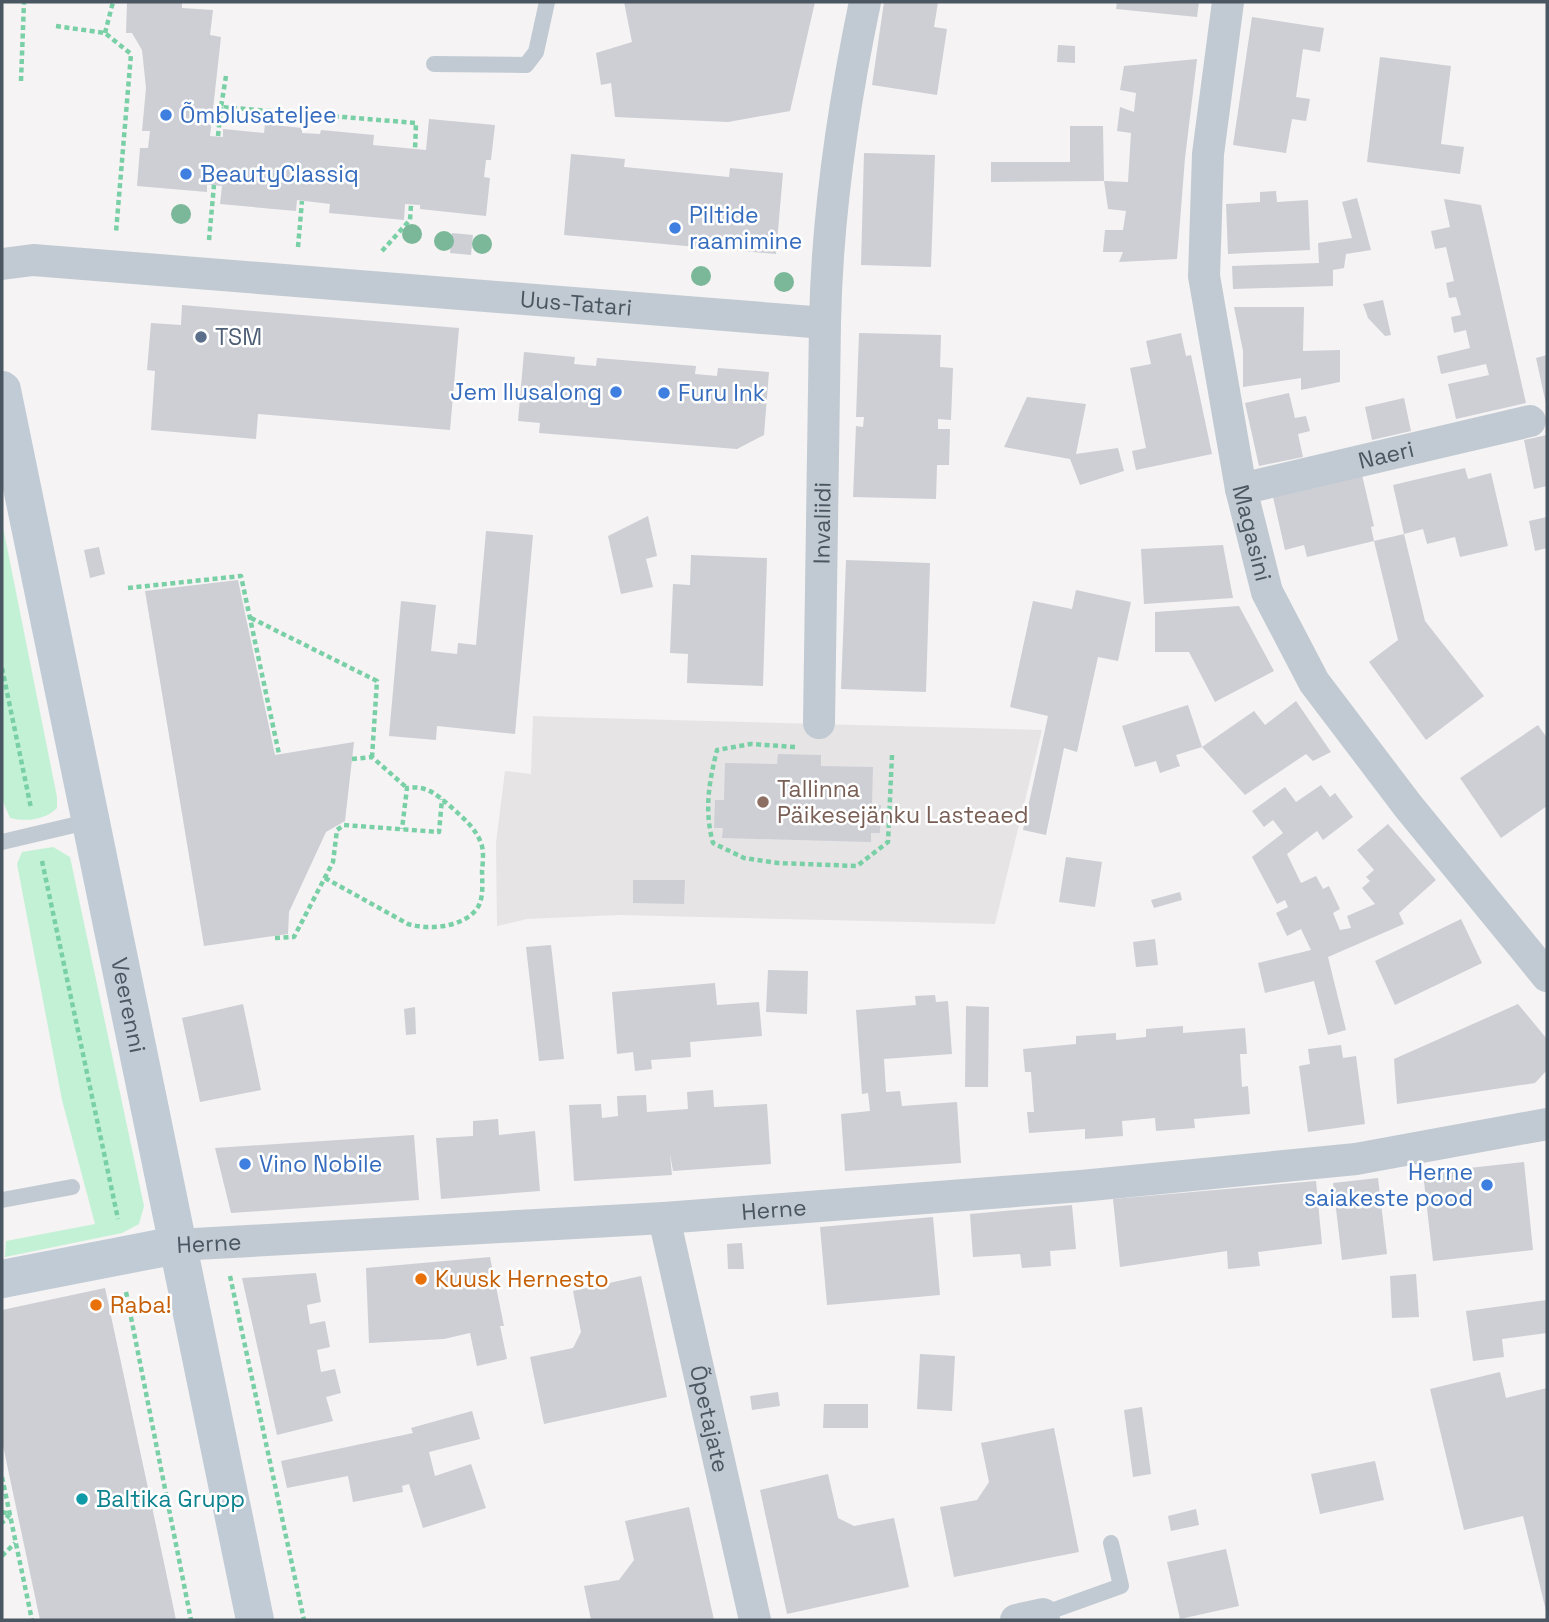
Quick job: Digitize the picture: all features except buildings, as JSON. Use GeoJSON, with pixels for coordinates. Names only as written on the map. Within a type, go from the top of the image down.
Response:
{"type":"FeatureCollection","features":[{"type":"Feature","properties":{"kind":"street"},"geometry":{"type":"LineString","coordinates":[[825,323],[827,244],[853,57],[865,2]]}},
{"type":"Feature","properties":{"kind":"street","name":"Magasini"},"geometry":{"type":"LineString","coordinates":[[1228,2],[1208,153],[1204,276],[1241,489],[1267,592],[1314,682],[1408,806],[1547,976]]}},
{"type":"Feature","properties":{"kind":"street","name":"Uus-Tatari"},"geometry":{"type":"LineString","coordinates":[[2,264],[33,260],[825,323]]}},
{"type":"Feature","properties":{"kind":"street","name":"Invaliidi"},"geometry":{"type":"LineString","coordinates":[[811,735],[825,323]]}},
{"type":"Feature","properties":{"kind":"street","name":"Veerenni"},"geometry":{"type":"LineString","coordinates":[[2,390],[255,1620]]}},
{"type":"Feature","properties":{"kind":"street","name":"Naeri"},"geometry":{"type":"LineString","coordinates":[[1241,489],[1530,421]]}},
{"type":"Feature","properties":{"kind":"street","name":"Herne"},"geometry":{"type":"LineString","coordinates":[[2,1279],[177,1245],[664,1218],[1067,1187],[1356,1159],[1547,1124]]}},
{"type":"Feature","properties":{"kind":"street","name":"Õpetajate"},"geometry":{"type":"LineString","coordinates":[[664,1218],[755,1620]]}},
{"type":"Feature","properties":{"kind":"lane"},"geometry":{"type":"LineString","coordinates":[[434,64],[526,65],[536,52],[547,2]]}},
{"type":"Feature","properties":{"kind":"lane"},"geometry":{"type":"LineString","coordinates":[[2,842],[91,821]]}},
{"type":"Feature","properties":{"kind":"lane"},"geometry":{"type":"LineString","coordinates":[[2,1200],[72,1186]]}},
{"type":"Feature","properties":{"kind":"lane"},"geometry":{"type":"LineString","coordinates":[[1034,1618],[1121,1586],[1111,1544]]}},
{"type":"Feature","properties":{"kind":"path"},"geometry":{"type":"LineString","coordinates":[[21,81],[24,2]]}},
{"type":"Feature","properties":{"kind":"path"},"geometry":{"type":"LineString","coordinates":[[105,33],[113,2]]}},
{"type":"Feature","properties":{"kind":"path"},"geometry":{"type":"LineString","coordinates":[[56,26],[105,33],[131,54],[116,233]]}},
{"type":"Feature","properties":{"kind":"path"},"geometry":{"type":"LineString","coordinates":[[218,136],[226,76]]}},
{"type":"Feature","properties":{"kind":"path"},"geometry":{"type":"LineString","coordinates":[[221,107],[416,122],[415,150]]}},
{"type":"Feature","properties":{"kind":"path"},"geometry":{"type":"LineString","coordinates":[[209,241],[214,185]]}},
{"type":"Feature","properties":{"kind":"path"},"geometry":{"type":"LineString","coordinates":[[298,248],[302,201]]}},
{"type":"Feature","properties":{"kind":"path"},"geometry":{"type":"LineString","coordinates":[[380,255],[410,220],[411,205]]}},
{"type":"Feature","properties":{"kind":"path"},"geometry":{"type":"LineString","coordinates":[[128,588],[241,576],[279,754]]}},
{"type":"Feature","properties":{"kind":"path"},"geometry":{"type":"LineString","coordinates":[[250,617],[377,681],[372,757]]}},
{"type":"Feature","properties":{"kind":"path"},"geometry":{"type":"LineString","coordinates":[[2,668],[119,1224]]}},
{"type":"Feature","properties":{"kind":"path"},"geometry":{"type":"LineString","coordinates":[[811,735],[717,750],[709,784],[707,821],[713,843],[744,858],[778,863],[857,866],[888,842],[892,755]]}},
{"type":"Feature","properties":{"kind":"path"},"geometry":{"type":"LineString","coordinates":[[325,878],[408,925],[421,928],[446,925],[469,917],[479,906],[482,895],[483,845],[472,826],[432,790],[407,788],[372,757],[352,759]]}},
{"type":"Feature","properties":{"kind":"path"},"geometry":{"type":"LineString","coordinates":[[402,829],[407,788]]}},
{"type":"Feature","properties":{"kind":"path"},"geometry":{"type":"LineString","coordinates":[[275,938],[294,937],[333,862],[337,830],[344,825],[439,832],[442,799]]}},
{"type":"Feature","properties":{"kind":"path"},"geometry":{"type":"LineString","coordinates":[[227,1264],[304,1620]]}},
{"type":"Feature","properties":{"kind":"path"},"geometry":{"type":"LineString","coordinates":[[124,1280],[191,1620]]}},
{"type":"Feature","properties":{"kind":"path"},"geometry":{"type":"LineString","coordinates":[[2,1477],[32,1620]]}},
{"type":"Feature","properties":{"kind":"path"},"geometry":{"type":"LineString","coordinates":[[2,1512],[10,1514]]}},
{"type":"Feature","properties":{"kind":"path"},"geometry":{"type":"LineString","coordinates":[[2,1524],[10,1514]]}},
{"type":"Feature","properties":{"kind":"path"},"geometry":{"type":"LineString","coordinates":[[2,1556],[15,1543]]}},
{"type":"Feature","properties":{"kind":"shaded area","name":"Tallinna Päikesejänku Lasteaed"},"geometry":{"type":"Polygon","coordinates":[[[533,716],[1042,730],[995,924],[619,915],[527,919],[497,926],[496,843],[505,771],[531,774],[533,716]]]}},
{"type":"Feature","properties":{"kind":"green space"},"geometry":{"type":"Polygon","coordinates":[[[2,522],[57,797],[57,808],[29,820],[10,818],[2,799],[2,522]]]}},
{"type":"Feature","properties":{"kind":"green space"},"geometry":{"type":"Polygon","coordinates":[[[53,847],[70,857],[144,1206],[139,1224],[122,1233],[5,1257],[6,1241],[95,1224],[62,1100],[17,864],[22,852],[53,847]]]}},
{"type":"Feature","properties":{"kind":"place","name":"Õmblusateljee"},"geometry":{"type":"Point","coordinates":[166,115]}},
{"type":"Feature","properties":{"kind":"place","name":"BeautyClassiq"},"geometry":{"type":"Point","coordinates":[186,174]}},
{"type":"Feature","properties":{"kind":"place","name":"Piltide raamimine"},"geometry":{"type":"Point","coordinates":[675,228]}},
{"type":"Feature","properties":{"kind":"place","name":"TSM"},"geometry":{"type":"Point","coordinates":[201,337]}},
{"type":"Feature","properties":{"kind":"place","name":"Jem Ilusalong"},"geometry":{"type":"Point","coordinates":[616,392]}},
{"type":"Feature","properties":{"kind":"place","name":"Furu Ink"},"geometry":{"type":"Point","coordinates":[664,393]}},
{"type":"Feature","properties":{"kind":"place","name":"Tallinna Päikesejänku Lasteaed"},"geometry":{"type":"Point","coordinates":[763,802]}},
{"type":"Feature","properties":{"kind":"place","name":"Vino Nobile"},"geometry":{"type":"Point","coordinates":[245,1164]}},
{"type":"Feature","properties":{"kind":"place","name":"Herne saiakeste pood"},"geometry":{"type":"Point","coordinates":[1487,1185]}},
{"type":"Feature","properties":{"kind":"place","name":"Kuusk Hernesto"},"geometry":{"type":"Point","coordinates":[421,1279]}},
{"type":"Feature","properties":{"kind":"place","name":"Raba!"},"geometry":{"type":"Point","coordinates":[96,1305]}},
{"type":"Feature","properties":{"kind":"place","name":"Baltika Grupp"},"geometry":{"type":"Point","coordinates":[82,1499]}}]}
